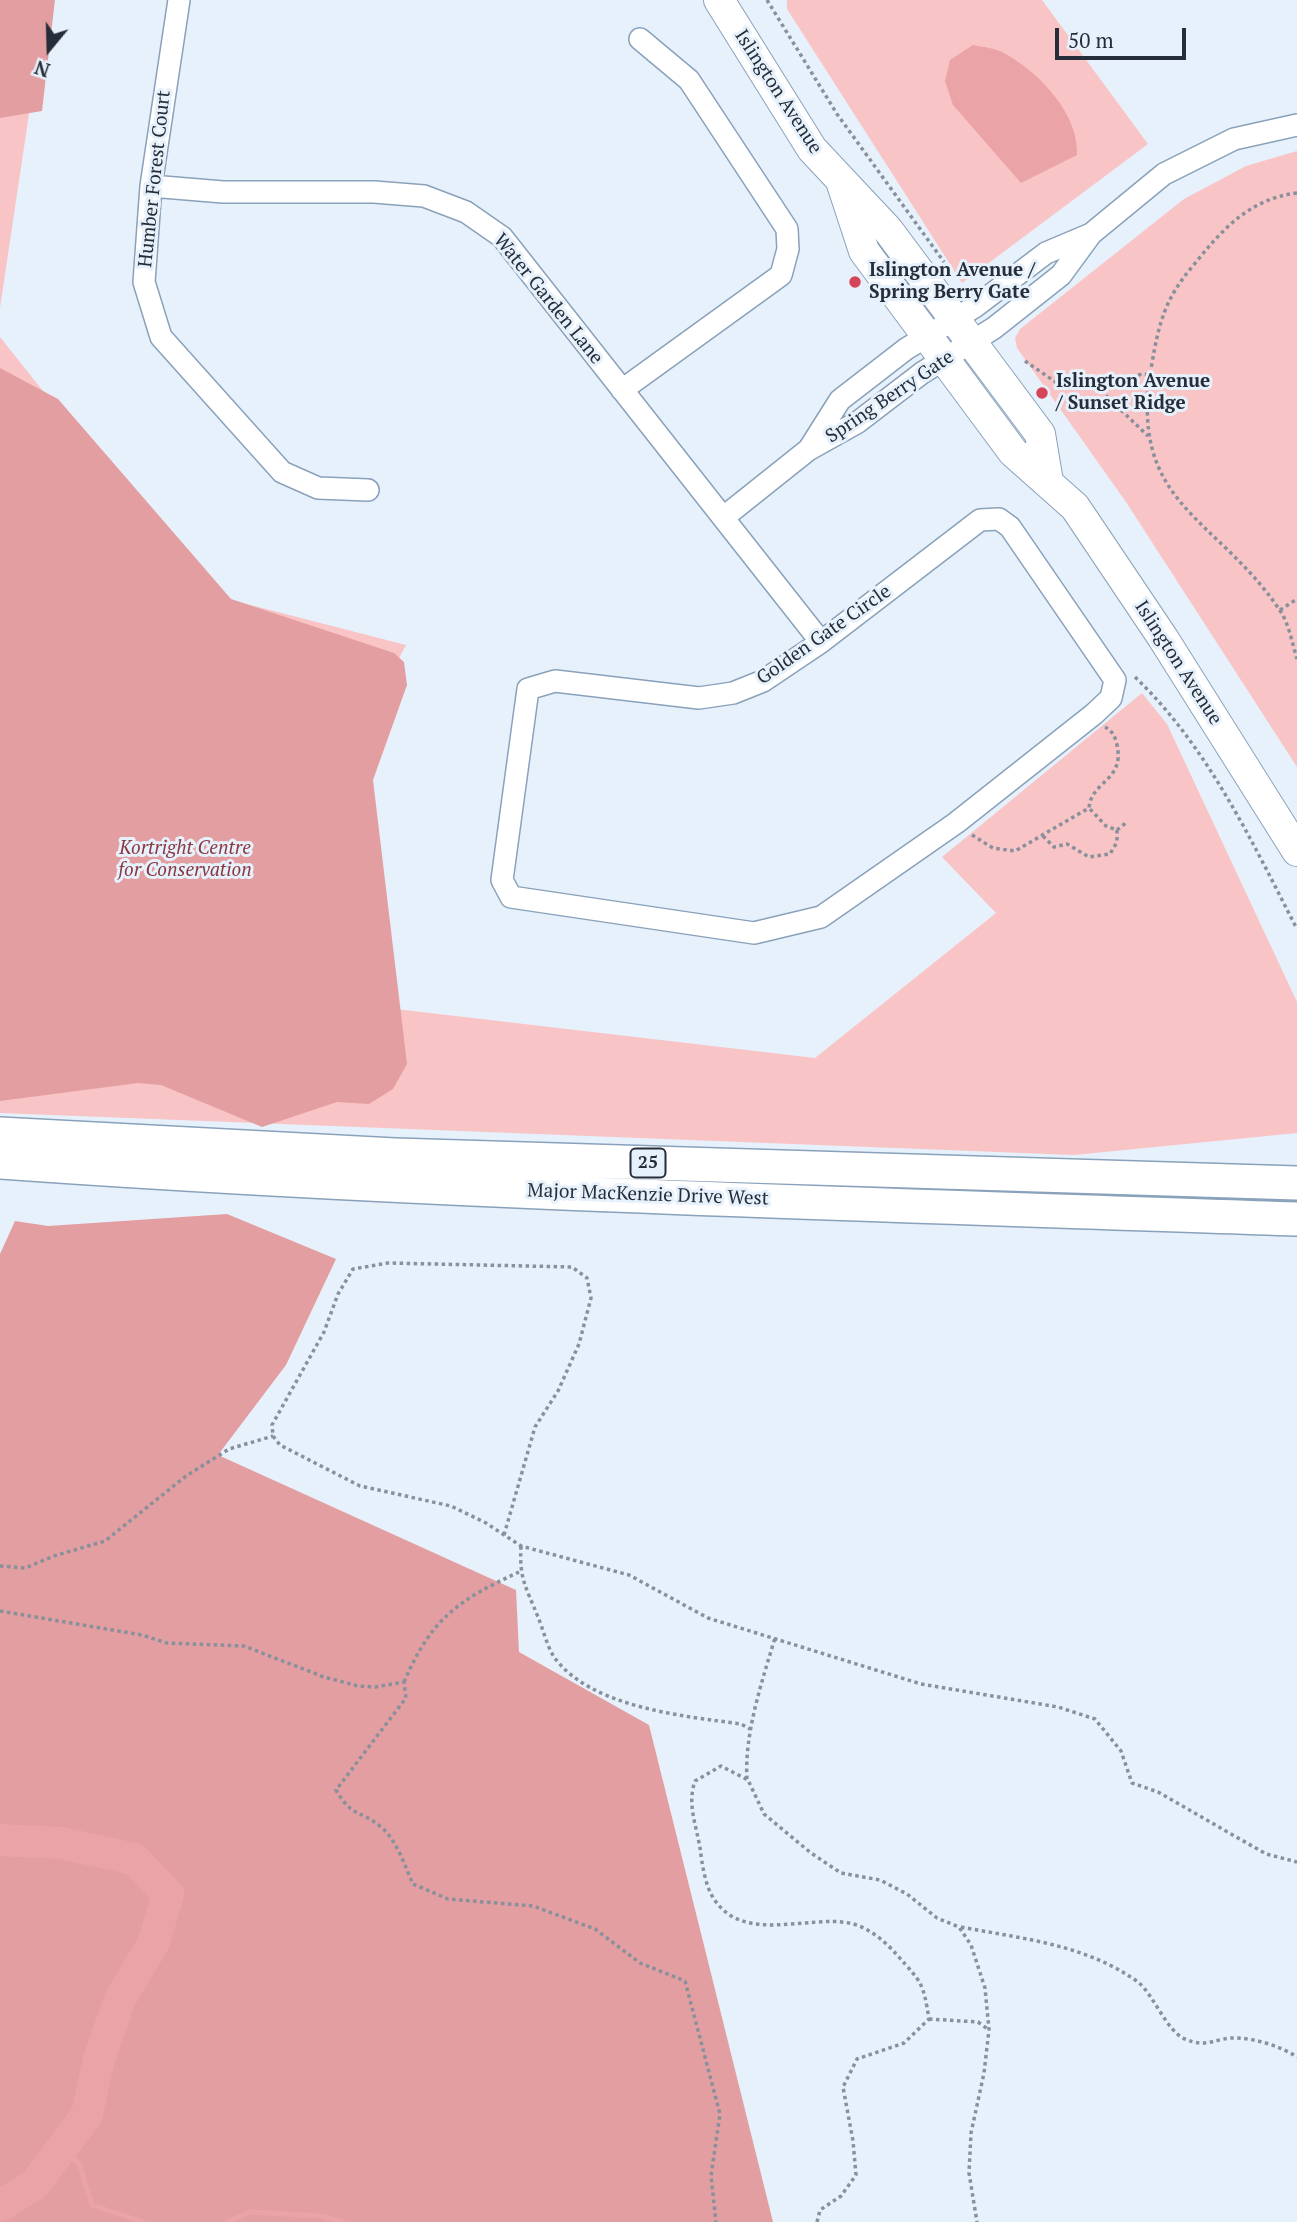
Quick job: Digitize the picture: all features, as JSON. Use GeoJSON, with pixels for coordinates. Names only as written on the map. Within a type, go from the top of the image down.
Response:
{"type":"FeatureCollection","features":[{"type":"Feature","properties":{"kind":"main road","name":"Islington Avenue"},"geometry":{"type":"LineString","coordinates":[[719,0],[812,149],[888,230],[1040,434],[1048,482]]}},
{"type":"Feature","properties":{"kind":"main road","name":"Islington Avenue"},"geometry":{"type":"LineString","coordinates":[[841,181],[864,251],[1013,452],[1075,508],[1141,606],[1297,851]]}},
{"type":"Feature","properties":{"kind":"main road","name":"Major MacKenzie Drive West"},"geometry":{"type":"LineString","coordinates":[[0,1134],[396,1155],[1297,1183]]}},
{"type":"Feature","properties":{"kind":"main road","name":"Major MacKenzie Drive West"},"geometry":{"type":"LineString","coordinates":[[0,1162],[166,1174],[598,1194],[1297,1219]]}},
{"type":"Feature","properties":{"kind":"street","name":"Humber Forest Court"},"geometry":{"type":"LineString","coordinates":[[178,0],[150,186],[144,282],[161,337],[282,472],[318,488],[368,490]]}},
{"type":"Feature","properties":{"kind":"street"},"geometry":{"type":"LineString","coordinates":[[622,390],[781,275],[788,248],[787,229],[689,80],[640,39]]}},
{"type":"Feature","properties":{"kind":"street"},"geometry":{"type":"LineString","coordinates":[[962,331],[1061,275],[1091,234],[1134,197],[1191,158],[1234,139],[1297,125]]}},
{"type":"Feature","properties":{"kind":"street","name":"Water Garden Lane"},"geometry":{"type":"LineString","coordinates":[[150,186],[223,192],[374,192],[424,196],[467,212],[502,237],[821,642]]}},
{"type":"Feature","properties":{"kind":"street","name":"Spring Berry Gate"},"geometry":{"type":"LineString","coordinates":[[808,450],[840,400],[962,331]]}},
{"type":"Feature","properties":{"kind":"street","name":"Spring Berry Gate"},"geometry":{"type":"LineString","coordinates":[[724,517],[808,450],[858,422],[936,347],[962,331]]}},
{"type":"Feature","properties":{"kind":"street","name":"Golden Gate Circle"},"geometry":{"type":"LineString","coordinates":[[999,519],[1010,527],[1115,680],[1111,698],[1094,714],[956,823],[821,917],[754,933],[511,897],[502,880],[528,689],[555,681],[699,698],[733,693],[763,681],[821,642],[980,520],[999,519]]}},
{"type":"Feature","properties":{"kind":"path"},"geometry":{"type":"LineString","coordinates":[[767,0],[837,114],[945,264]]}},
{"type":"Feature","properties":{"kind":"path"},"geometry":{"type":"LineString","coordinates":[[1297,193],[1262,201],[1226,225],[1184,276],[1161,316],[1150,375],[1148,436],[1158,467],[1180,506],[1280,610],[1297,659]]}},
{"type":"Feature","properties":{"kind":"path"},"geometry":{"type":"LineString","coordinates":[[1025,361],[1057,383],[1098,388],[1142,374],[1150,375]]}},
{"type":"Feature","properties":{"kind":"path"},"geometry":{"type":"LineString","coordinates":[[1098,388],[1148,436]]}},
{"type":"Feature","properties":{"kind":"path"},"geometry":{"type":"LineString","coordinates":[[1280,610],[1297,599]]}},
{"type":"Feature","properties":{"kind":"path"},"geometry":{"type":"LineString","coordinates":[[1135,677],[1167,708],[1243,821],[1297,929]]}},
{"type":"Feature","properties":{"kind":"path"},"geometry":{"type":"LineString","coordinates":[[956,823],[983,842],[1001,850],[1021,849],[1089,808],[1091,798],[1114,774],[1119,760],[1115,737],[1104,726]]}},
{"type":"Feature","properties":{"kind":"path"},"geometry":{"type":"LineString","coordinates":[[1089,808],[1106,826],[1117,830]]}},
{"type":"Feature","properties":{"kind":"path"},"geometry":{"type":"LineString","coordinates":[[1043,836],[1054,847],[1067,844],[1089,857],[1099,858],[1110,854],[1116,847],[1117,830],[1127,822]]}},
{"type":"Feature","properties":{"kind":"path"},"geometry":{"type":"LineString","coordinates":[[504,1535],[535,1427],[558,1391],[579,1343],[591,1297],[587,1278],[572,1267],[388,1263],[353,1269],[338,1294],[324,1332],[272,1425],[274,1436],[281,1445],[360,1486],[451,1506],[521,1546],[629,1575],[708,1618],[921,1684],[1058,1707],[1096,1719],[1121,1751],[1132,1783],[1158,1792],[1266,1854],[1297,1862]]}},
{"type":"Feature","properties":{"kind":"path"},"geometry":{"type":"LineString","coordinates":[[0,1566],[25,1569],[54,1556],[105,1541],[186,1476],[229,1449],[274,1436]]}},
{"type":"Feature","properties":{"kind":"path"},"geometry":{"type":"LineString","coordinates":[[521,1546],[519,1572],[554,1656],[577,1677],[613,1698],[674,1714],[741,1724],[751,1729]]}},
{"type":"Feature","properties":{"kind":"path"},"geometry":{"type":"LineString","coordinates":[[519,1572],[482,1589],[452,1608],[418,1648],[404,1682],[406,1698],[336,1790],[347,1808],[383,1828],[413,1884],[448,1899],[533,1906],[595,1929],[640,1964],[685,1981],[720,2114],[711,2176],[716,2222]]}},
{"type":"Feature","properties":{"kind":"path"},"geometry":{"type":"LineString","coordinates":[[0,1611],[142,1635],[167,1643],[244,1646],[324,1677],[358,1686],[375,1687],[404,1682]]}},
{"type":"Feature","properties":{"kind":"path"},"geometry":{"type":"LineString","coordinates":[[775,1638],[751,1729],[746,1758],[748,1780],[764,1814],[811,1853],[841,1873],[880,1880],[907,1894],[937,1918],[959,1927],[1047,1941],[1102,1961],[1140,1984],[1182,2038],[1205,2045],[1235,2038],[1283,2048],[1297,2057]]}},
{"type":"Feature","properties":{"kind":"path"},"geometry":{"type":"LineString","coordinates":[[748,1780],[721,1766],[695,1781],[689,1797],[703,1867],[713,1899],[738,1920],[769,1926],[811,1921],[851,1923],[886,1942],[923,1983],[929,2019]]}},
{"type":"Feature","properties":{"kind":"path"},"geometry":{"type":"LineString","coordinates":[[959,1927],[971,1945],[985,1988],[989,2030],[984,2073],[971,2133],[969,2174],[976,2222]]}},
{"type":"Feature","properties":{"kind":"path"},"geometry":{"type":"LineString","coordinates":[[929,2019],[954,2023],[978,2022],[989,2030]]}},
{"type":"Feature","properties":{"kind":"path"},"geometry":{"type":"LineString","coordinates":[[817,2222],[820,2210],[841,2196],[856,2175],[843,2087],[858,2059],[904,2043],[929,2019]]}},
{"type":"Feature","properties":{"kind":"green space"},"geometry":{"type":"Polygon","coordinates":[[[0,0],[46,0],[0,308],[0,0]]]}},
{"type":"Feature","properties":{"kind":"green space"},"geometry":{"type":"Polygon","coordinates":[[[0,0],[55,0],[42,111],[0,118],[0,0]]]}},
{"type":"Feature","properties":{"kind":"green space"},"geometry":{"type":"Polygon","coordinates":[[[787,0],[1042,0],[1148,144],[962,283],[787,9],[787,0]]]}},
{"type":"Feature","properties":{"kind":"green space"},"geometry":{"type":"Polygon","coordinates":[[[1297,151],[1297,767],[1126,502],[1017,348],[1015,338],[1020,329],[1184,199],[1246,166],[1297,151]]]}},
{"type":"Feature","properties":{"kind":"green space"},"geometry":{"type":"Polygon","coordinates":[[[0,337],[204,593],[406,645],[369,715],[370,1006],[815,1058],[996,913],[942,857],[1142,693],[1167,724],[1297,1002],[1297,1133],[1074,1155],[0,1113],[0,337]]]}},
{"type":"Feature","properties":{"kind":"green space","name":"Kortright Centre for Conservation"},"geometry":{"type":"Polygon","coordinates":[[[0,368],[58,399],[231,599],[394,653],[404,662],[407,685],[373,780],[407,1064],[393,1089],[369,1104],[337,1102],[262,1127],[161,1085],[138,1083],[0,1101],[0,368]]]}},
{"type":"Feature","properties":{"kind":"green space"},"geometry":{"type":"Polygon","coordinates":[[[227,1214],[336,1259],[286,1365],[218,1455],[516,1590],[519,1652],[649,1725],[773,2222],[0,2222],[0,1254],[15,1221],[48,1226],[227,1214]]]}},
{"type":"Feature","properties":{"kind":"shaded area"},"geometry":{"type":"Polygon","coordinates":[[[973,45],[1004,53],[1043,83],[1064,110],[1071,124],[1077,155],[1021,183],[953,105],[945,81],[950,60],[973,45]]]}},
{"type":"Feature","properties":{"kind":"waterway"},"geometry":{"type":"LineString","coordinates":[[0,1840],[61,1843],[134,1859],[168,1894],[154,1942],[120,1999],[99,2059],[87,2115],[34,2185],[0,2206]]}},
{"type":"Feature","properties":{"kind":"waterway"},"geometry":{"type":"LineString","coordinates":[[60,2150],[79,2163],[92,2205],[143,2222]]}},
{"type":"Feature","properties":{"kind":"waterway"},"geometry":{"type":"LineString","coordinates":[[228,2222],[249,2212],[322,2216],[343,2222]]}},
{"type":"Feature","properties":{"kind":"place","name":"Islington Avenue / Spring Berry Gate"},"geometry":{"type":"Point","coordinates":[855,282]}},
{"type":"Feature","properties":{"kind":"place","name":"Islington Avenue / Sunset Ridge"},"geometry":{"type":"Point","coordinates":[1042,393]}}]}
